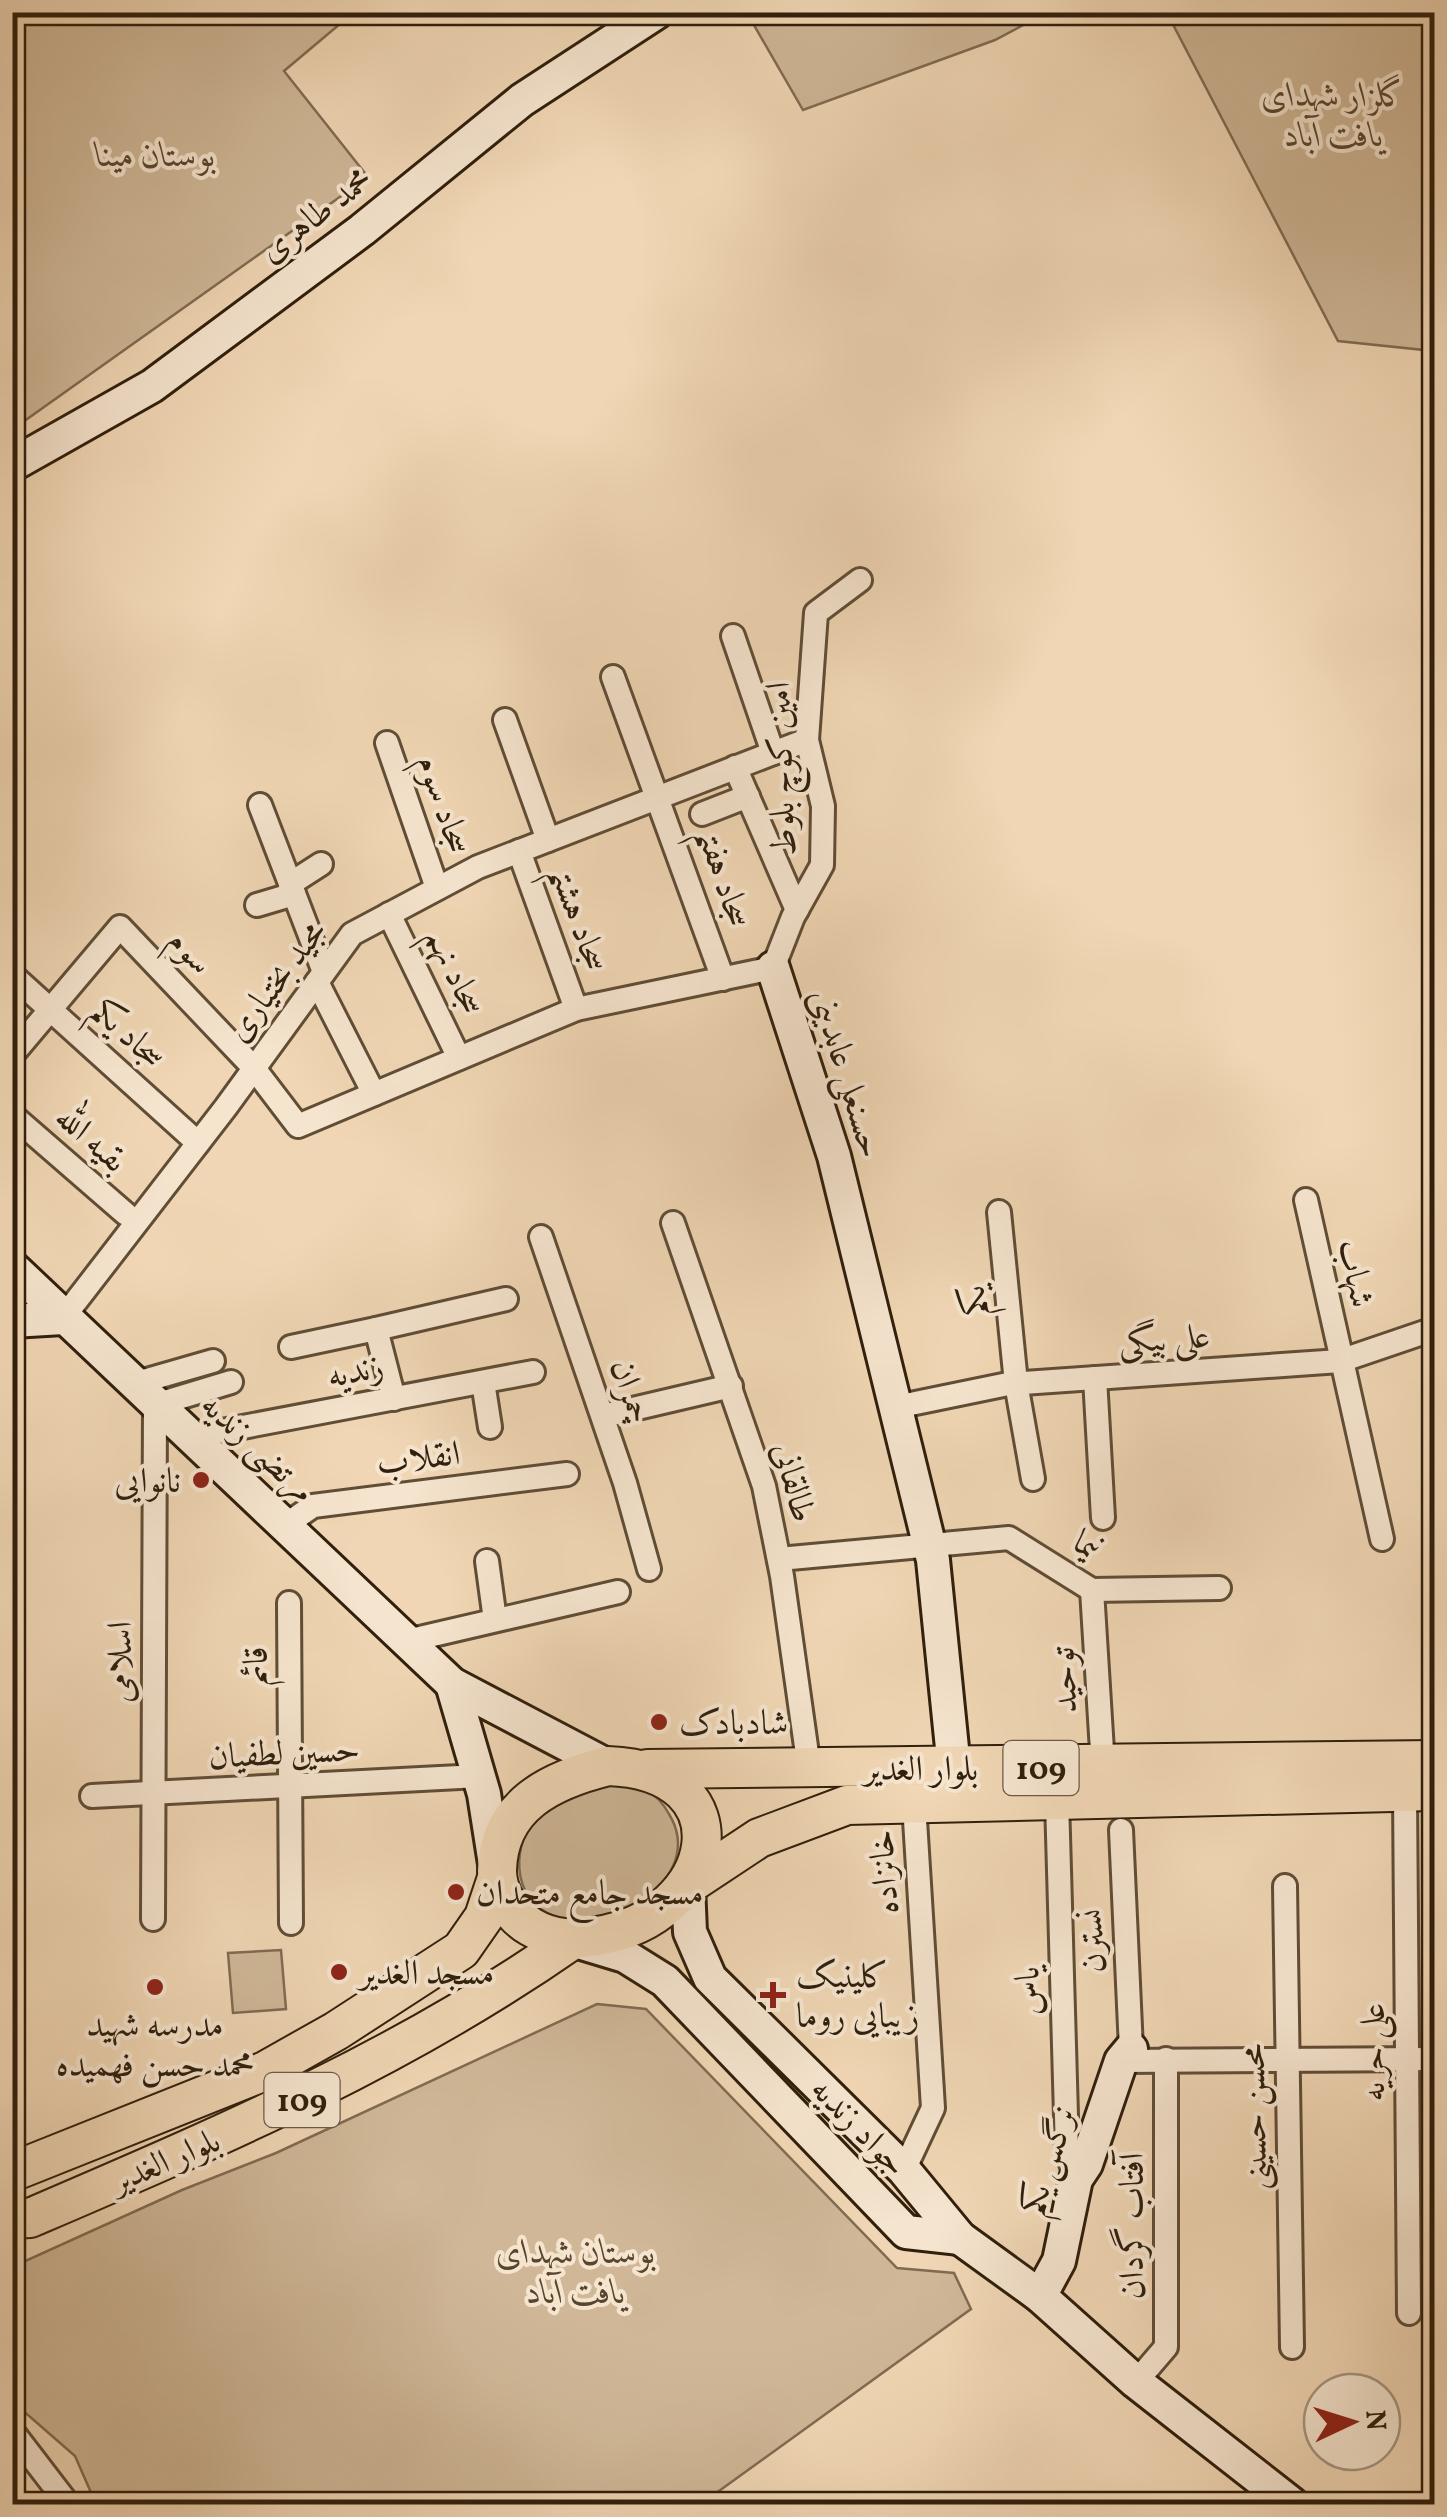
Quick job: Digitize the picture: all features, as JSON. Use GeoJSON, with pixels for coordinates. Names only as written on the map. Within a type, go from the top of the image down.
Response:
{"type":"FeatureCollection","features":[{"type":"Feature","properties":{"kind":"main road","name":"محمد طاهری"},"geometry":{"type":"LineString","coordinates":[[12,465],[152,386],[362,230],[522,100],[657,12]]}},
{"type":"Feature","properties":{"kind":"main road","name":"حسنعلی عابدینی"},"geometry":{"type":"LineString","coordinates":[[774,968],[834,1156],[930,1548],[954,1768]]}},
{"type":"Feature","properties":{"kind":"main road","name":"مرتضی زندیه"},"geometry":{"type":"LineString","coordinates":[[12,1267],[452,1684]]}},
{"type":"Feature","properties":{"kind":"main road"},"geometry":{"type":"LineString","coordinates":[[12,1321],[63,1318]]}},
{"type":"Feature","properties":{"kind":"main road"},"geometry":{"type":"LineString","coordinates":[[452,1684],[608,1766]]}},
{"type":"Feature","properties":{"kind":"main road"},"geometry":{"type":"LineString","coordinates":[[452,1684],[479,1776],[497,1878],[507,1903],[524,1923],[572,1940],[640,1924],[666,1910],[688,1885],[702,1842],[697,1816],[678,1786],[647,1769],[608,1766],[552,1784],[519,1809],[502,1839],[497,1878]]}},
{"type":"Feature","properties":{"kind":"main road","name":"بلوار الغدیر"},"geometry":{"type":"LineString","coordinates":[[647,1769],[1103,1767],[1434,1760]]}},
{"type":"Feature","properties":{"kind":"main road","name":"بلوار الغدیر"},"geometry":{"type":"LineString","coordinates":[[688,1885],[759,1838],[847,1805],[1420,1791]]}},
{"type":"Feature","properties":{"kind":"main road","name":"بلوار الغدیر"},"geometry":{"type":"LineString","coordinates":[[12,2172],[265,2071],[462,1950],[484,1917],[497,1878]]}},
{"type":"Feature","properties":{"kind":"main road","name":"جواد زندیه"},"geometry":{"type":"LineString","coordinates":[[688,1885],[690,1932],[710,1978],[904,2170],[960,2238],[1040,2296],[1136,2382],[1283,2502]]}},
{"type":"Feature","properties":{"kind":"main road","name":"بلوار الغدیر"},"geometry":{"type":"LineString","coordinates":[[18,2225],[289,2106],[438,2024],[572,1940]]}},
{"type":"Feature","properties":{"kind":"main road","name":"جواد زندیه"},"geometry":{"type":"LineString","coordinates":[[572,1940],[625,1956],[665,1981],[906,2232],[960,2238]]}},
{"type":"Feature","properties":{"kind":"main road"},"geometry":{"type":"LineString","coordinates":[[410,1983],[438,2024]]}},
{"type":"Feature","properties":{"kind":"main road","name":"نرگس یکم"},"geometry":{"type":"LineString","coordinates":[[1040,2296],[1059,2261],[1076,2179],[1086,2164],[1126,2055]]}},
{"type":"Feature","properties":{"kind":"street","name":"امین کوچ بلوط"},"geometry":{"type":"LineString","coordinates":[[774,968],[797,910],[822,865],[824,806],[807,740],[816,613],[860,580]]}},
{"type":"Feature","properties":{"kind":"street"},"geometry":{"type":"LineString","coordinates":[[733,636],[773,753]]}},
{"type":"Feature","properties":{"kind":"street","name":"سجاد هفتم"},"geometry":{"type":"LineString","coordinates":[[613,677],[660,796],[723,980]]}},
{"type":"Feature","properties":{"kind":"street"},"geometry":{"type":"LineString","coordinates":[[505,720],[548,840]]}},
{"type":"Feature","properties":{"kind":"street","name":"مجید بختیاری"},"geometry":{"type":"LineString","coordinates":[[63,1318],[352,934],[519,851],[807,740]]}},
{"type":"Feature","properties":{"kind":"street","name":"سجاد سوم"},"geometry":{"type":"LineString","coordinates":[[387,742],[438,888]]}},
{"type":"Feature","properties":{"kind":"street"},"geometry":{"type":"LineString","coordinates":[[735,768],[797,910]]}},
{"type":"Feature","properties":{"kind":"street"},"geometry":{"type":"LineString","coordinates":[[702,814],[748,796]]}},
{"type":"Feature","properties":{"kind":"street"},"geometry":{"type":"LineString","coordinates":[[260,804],[321,977],[374,1094]]}},
{"type":"Feature","properties":{"kind":"street","name":"سجاد هشتم"},"geometry":{"type":"LineString","coordinates":[[519,851],[576,1010]]}},
{"type":"Feature","properties":{"kind":"street"},"geometry":{"type":"LineString","coordinates":[[257,905],[292,889],[321,864]]}},
{"type":"Feature","properties":{"kind":"street","name":"سجاد نهم"},"geometry":{"type":"LineString","coordinates":[[389,914],[459,1058]]}},
{"type":"Feature","properties":{"kind":"street","name":"سوم"},"geometry":{"type":"LineString","coordinates":[[50,1010],[120,927],[252,1066]]}},
{"type":"Feature","properties":{"kind":"street","name":"حسنعلی عابدینی"},"geometry":{"type":"LineString","coordinates":[[252,1066],[298,1126],[576,1010],[774,968]]}},
{"type":"Feature","properties":{"kind":"street","name":"سجاد یکم"},"geometry":{"type":"LineString","coordinates":[[12,975],[198,1143]]}},
{"type":"Feature","properties":{"kind":"street"},"geometry":{"type":"LineString","coordinates":[[12,1054],[50,1010]]}},
{"type":"Feature","properties":{"kind":"street","name":"بقیه الله"},"geometry":{"type":"LineString","coordinates":[[12,1115],[126,1214]]}},
{"type":"Feature","properties":{"kind":"street","name":"شهاب"},"geometry":{"type":"LineString","coordinates":[[1306,1200],[1382,1539]]}},
{"type":"Feature","properties":{"kind":"street","name":"یکم"},"geometry":{"type":"LineString","coordinates":[[999,1212],[1016,1384],[1033,1479]]}},
{"type":"Feature","properties":{"kind":"street","name":"طالقانی"},"geometry":{"type":"LineString","coordinates":[[672,1222],[764,1486],[809,1768]]}},
{"type":"Feature","properties":{"kind":"street","name":"چمران"},"geometry":{"type":"LineString","coordinates":[[541,1237],[603,1416],[649,1569]]}},
{"type":"Feature","properties":{"kind":"street"},"geometry":{"type":"LineString","coordinates":[[291,1348],[506,1299]]}},
{"type":"Feature","properties":{"kind":"street"},"geometry":{"type":"LineString","coordinates":[[376,1329],[394,1398]]}},
{"type":"Feature","properties":{"kind":"street","name":"علی بیگی"},"geometry":{"type":"LineString","coordinates":[[896,1406],[1016,1384],[1340,1361],[1434,1329]]}},
{"type":"Feature","properties":{"kind":"street"},"geometry":{"type":"LineString","coordinates":[[144,1394],[213,1361]]}},
{"type":"Feature","properties":{"kind":"street","name":"زندیه"},"geometry":{"type":"LineString","coordinates":[[190,1437],[533,1372]]}},
{"type":"Feature","properties":{"kind":"street"},"geometry":{"type":"LineString","coordinates":[[1094,1378],[1103,1518]]}},
{"type":"Feature","properties":{"kind":"street"},"geometry":{"type":"LineString","coordinates":[[144,1394],[231,1382]]}},
{"type":"Feature","properties":{"kind":"street"},"geometry":{"type":"LineString","coordinates":[[483,1382],[490,1426]]}},
{"type":"Feature","properties":{"kind":"street"},"geometry":{"type":"LineString","coordinates":[[603,1416],[731,1386]]}},
{"type":"Feature","properties":{"kind":"street","name":"اسلامی"},"geometry":{"type":"LineString","coordinates":[[144,1394],[153,1919]]}},
{"type":"Feature","properties":{"kind":"street","name":"انقلاب"},"geometry":{"type":"LineString","coordinates":[[284,1526],[313,1506],[568,1474]]}},
{"type":"Feature","properties":{"kind":"street","name":"نیما"},"geometry":{"type":"LineString","coordinates":[[778,1559],[1009,1538],[1092,1590],[1219,1588]]}},
{"type":"Feature","properties":{"kind":"street"},"geometry":{"type":"LineString","coordinates":[[487,1561],[495,1620]]}},
{"type":"Feature","properties":{"kind":"street","name":"توحید"},"geometry":{"type":"LineString","coordinates":[[1092,1590],[1103,1767]]}},
{"type":"Feature","properties":{"kind":"street"},"geometry":{"type":"LineString","coordinates":[[407,1641],[618,1592]]}},
{"type":"Feature","properties":{"kind":"street","name":"قائم"},"geometry":{"type":"LineString","coordinates":[[289,1603],[291,1923]]}},
{"type":"Feature","properties":{"kind":"street","name":"حسین لطفیان"},"geometry":{"type":"LineString","coordinates":[[92,1796],[479,1776]]}},
{"type":"Feature","properties":{"kind":"street","name":"علی حریه"},"geometry":{"type":"LineString","coordinates":[[1409,2313],[1407,2059],[1420,1791]]}},
{"type":"Feature","properties":{"kind":"street","name":"یاس"},"geometry":{"type":"LineString","coordinates":[[1057,1800],[1067,2150],[1076,2179]]}},
{"type":"Feature","properties":{"kind":"street","name":"خانزاده"},"geometry":{"type":"LineString","coordinates":[[904,2170],[933,2108],[914,1804]]}},
{"type":"Feature","properties":{"kind":"street","name":"نسترن"},"geometry":{"type":"LineString","coordinates":[[1121,1830],[1126,2055]]}},
{"type":"Feature","properties":{"kind":"street","name":"محسن حسینی"},"geometry":{"type":"LineString","coordinates":[[1284,1886],[1292,2347]]}},
{"type":"Feature","properties":{"kind":"street"},"geometry":{"type":"LineString","coordinates":[[1126,2055],[1166,2059],[1434,2059]]}},
{"type":"Feature","properties":{"kind":"street","name":"آفتاب گردان"},"geometry":{"type":"LineString","coordinates":[[1136,2382],[1166,2347],[1166,2059]]}},
{"type":"Feature","properties":{"kind":"street"},"geometry":{"type":"LineString","coordinates":[[12,2431],[68,2504]]}},
{"type":"Feature","properties":{"kind":"green space","name":"بوستان مینا"},"geometry":{"type":"Polygon","coordinates":[[[13,12],[353,13],[284,71],[368,177],[13,429],[13,12]]]}},
{"type":"Feature","properties":{"kind":"green space"},"geometry":{"type":"Polygon","coordinates":[[[747,13],[1046,13],[995,40],[803,110],[747,13]]]}},
{"type":"Feature","properties":{"kind":"green space","name":"گلزار شهدای یافت آباد"},"geometry":{"type":"Polygon","coordinates":[[[1167,13],[1434,13],[1434,351],[1338,341],[1167,13]]]}},
{"type":"Feature","properties":{"kind":"green space"},"geometry":{"type":"Polygon","coordinates":[[[604,1781],[639,1788],[658,1799],[678,1838],[675,1860],[665,1880],[626,1910],[578,1921],[556,1917],[529,1898],[522,1884],[519,1869],[524,1838],[531,1823],[548,1806],[604,1781]]]}},
{"type":"Feature","properties":{"kind":"green space"},"geometry":{"type":"Polygon","coordinates":[[[281,1950],[286,2009],[233,2013],[228,1953],[281,1950]]]}},
{"type":"Feature","properties":{"kind":"green space","name":"بوستان شهدای یافت آباد"},"geometry":{"type":"Polygon","coordinates":[[[597,2004],[646,2009],[897,2268],[954,2273],[971,2309],[701,2504],[96,2504],[75,2456],[13,2402],[13,2273],[23,2262],[182,2190],[276,2153],[597,2004]]]}},
{"type":"Feature","properties":{"kind":"place","name":"نانوایی"},"geometry":{"type":"Point","coordinates":[201,1480]}},
{"type":"Feature","properties":{"kind":"place","name":"شادبادک"},"geometry":{"type":"Point","coordinates":[659,1722]}},
{"type":"Feature","properties":{"kind":"place","name":"مسجد جامع متحدان"},"geometry":{"type":"Point","coordinates":[456,1892]}},
{"type":"Feature","properties":{"kind":"place","name":"مسجد الغدیر"},"geometry":{"type":"Point","coordinates":[339,1972]}},
{"type":"Feature","properties":{"kind":"place","name":"مدرسه شهید محمد حسن فهمیده"},"geometry":{"type":"Point","coordinates":[155,1987]}},
{"type":"Feature","properties":{"kind":"place","name":"کلینیک زیبایی روما"},"geometry":{"type":"Point","coordinates":[773,1995]}}]}
